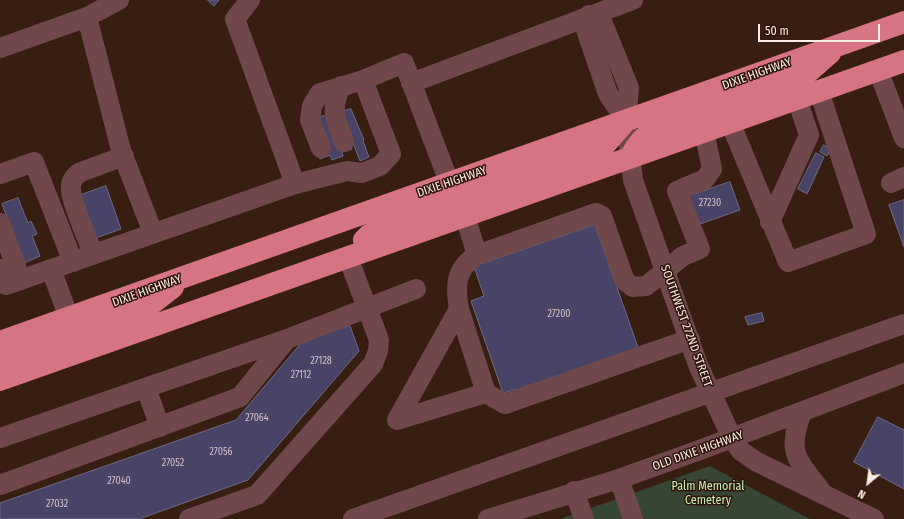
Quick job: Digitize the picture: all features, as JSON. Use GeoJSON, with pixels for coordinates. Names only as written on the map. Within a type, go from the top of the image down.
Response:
{"type":"FeatureCollection","features":[{"type":"Feature","properties":{"kind":"highway","name":"DIXIE HIGHWAY"},"geometry":{"type":"LineString","coordinates":[[0,342],[904,22]]}},
{"type":"Feature","properties":{"kind":"highway"},"geometry":{"type":"LineString","coordinates":[[630,157],[636,146],[646,134],[656,127],[805,74],[839,45]]}},
{"type":"Feature","properties":{"kind":"highway"},"geometry":{"type":"LineString","coordinates":[[0,380],[904,61]]}},
{"type":"Feature","properties":{"kind":"highway"},"geometry":{"type":"LineString","coordinates":[[348,257],[369,235],[427,211],[589,155],[603,147],[626,121]]}},
{"type":"Feature","properties":{"kind":"highway"},"geometry":{"type":"LineString","coordinates":[[0,362],[141,312],[184,277]]}},
{"type":"Feature","properties":{"kind":"highway"},"geometry":{"type":"LineString","coordinates":[[0,327],[27,333]]}},
{"type":"Feature","properties":{"kind":"street"},"geometry":{"type":"LineString","coordinates":[[0,48],[87,17],[119,0]]}},
{"type":"Feature","properties":{"kind":"street"},"geometry":{"type":"LineString","coordinates":[[250,0],[235,19],[295,184]]}},
{"type":"Feature","properties":{"kind":"street"},"geometry":{"type":"LineString","coordinates":[[411,83],[586,8],[633,0]]}},
{"type":"Feature","properties":{"kind":"street","name":"SOUTHWEST 272ND STREET"},"geometry":{"type":"LineString","coordinates":[[586,8],[601,19],[629,88],[626,121],[633,180],[698,365],[732,438],[741,450],[757,462],[874,519]]}},
{"type":"Feature","properties":{"kind":"street"},"geometry":{"type":"LineString","coordinates":[[87,17],[124,156],[153,233]]}},
{"type":"Feature","properties":{"kind":"street"},"geometry":{"type":"LineString","coordinates":[[363,80],[391,154],[380,166],[362,173],[347,171],[326,160],[310,120],[312,106],[320,93],[363,80],[404,63],[449,182]]}},
{"type":"Feature","properties":{"kind":"street"},"geometry":{"type":"LineString","coordinates":[[878,70],[904,138]]}},
{"type":"Feature","properties":{"kind":"street"},"geometry":{"type":"LineString","coordinates":[[341,86],[335,100],[333,110],[345,146],[356,172]]}},
{"type":"Feature","properties":{"kind":"street"},"geometry":{"type":"LineString","coordinates":[[730,122],[770,222],[788,262],[866,234],[818,91]]}},
{"type":"Feature","properties":{"kind":"street"},"geometry":{"type":"LineString","coordinates":[[770,222],[809,135],[797,99]]}},
{"type":"Feature","properties":{"kind":"street"},"geometry":{"type":"LineString","coordinates":[[690,339],[505,404],[486,393],[459,309],[456,289],[459,274],[467,262],[477,255],[596,213],[603,218],[625,280],[630,285],[637,288],[646,286],[683,256],[700,249],[677,191],[705,179],[712,169],[704,131]]}},
{"type":"Feature","properties":{"kind":"street"},"geometry":{"type":"LineString","coordinates":[[93,254],[72,194],[72,182],[77,174],[124,156]]}},
{"type":"Feature","properties":{"kind":"street"},"geometry":{"type":"LineString","coordinates":[[0,269],[6,285],[21,280],[295,184],[326,160]]}},
{"type":"Feature","properties":{"kind":"street"},"geometry":{"type":"LineString","coordinates":[[0,174],[34,162],[73,262]]}},
{"type":"Feature","properties":{"kind":"street"},"geometry":{"type":"LineString","coordinates":[[0,188],[38,174]]}},
{"type":"Feature","properties":{"kind":"street"},"geometry":{"type":"LineString","coordinates":[[465,216],[477,255]]}},
{"type":"Feature","properties":{"kind":"street"},"geometry":{"type":"LineString","coordinates":[[0,223],[21,280]]}},
{"type":"Feature","properties":{"kind":"street"},"geometry":{"type":"LineString","coordinates":[[189,519],[257,495],[373,364],[378,351],[379,340],[348,257]]}},
{"type":"Feature","properties":{"kind":"street"},"geometry":{"type":"LineString","coordinates":[[51,269],[69,318]]}},
{"type":"Feature","properties":{"kind":"street"},"geometry":{"type":"LineString","coordinates":[[0,438],[288,339],[416,289]]}},
{"type":"Feature","properties":{"kind":"street"},"geometry":{"type":"LineString","coordinates":[[459,309],[397,420],[486,393]]}},
{"type":"Feature","properties":{"kind":"street"},"geometry":{"type":"LineString","coordinates":[[353,519],[904,324]]}},
{"type":"Feature","properties":{"kind":"street"},"geometry":{"type":"LineString","coordinates":[[1,481],[160,427],[240,397],[288,339]]}},
{"type":"Feature","properties":{"kind":"street","name":"OLD DIXIE HIGHWAY"},"geometry":{"type":"LineString","coordinates":[[488,519],[516,514],[574,491],[619,478],[732,438],[904,373]]}},
{"type":"Feature","properties":{"kind":"street"},"geometry":{"type":"LineString","coordinates":[[146,388],[160,427]]}},
{"type":"Feature","properties":{"kind":"street"},"geometry":{"type":"LineString","coordinates":[[802,412],[794,436],[795,452],[798,460],[823,493]]}},
{"type":"Feature","properties":{"kind":"street"},"geometry":{"type":"LineString","coordinates":[[619,478],[633,519]]}},
{"type":"Feature","properties":{"kind":"street"},"geometry":{"type":"LineString","coordinates":[[574,491],[584,519]]}},
{"type":"Feature","properties":{"kind":"green space","name":"Palm Memorial Cemetery"},"geometry":{"type":"Polygon","coordinates":[[[710,466],[810,519],[560,519],[710,466]]]}},
{"type":"Feature","properties":{"kind":"building"},"geometry":{"type":"Polygon","coordinates":[[[208,0],[219,0],[214,6],[208,0]]]}},
{"type":"Feature","properties":{"kind":"building"},"geometry":{"type":"Polygon","coordinates":[[[351,109],[364,140],[363,141],[369,157],[360,161],[341,112],[351,109]]]}},
{"type":"Feature","properties":{"kind":"building"},"geometry":{"type":"Polygon","coordinates":[[[329,114],[349,140],[352,149],[342,152],[343,156],[332,160],[330,155],[320,159],[317,150],[318,118],[329,114]]]}},
{"type":"Feature","properties":{"kind":"building"},"geometry":{"type":"Polygon","coordinates":[[[824,145],[831,149],[827,156],[820,152],[824,145]]]}},
{"type":"Feature","properties":{"kind":"building"},"geometry":{"type":"Polygon","coordinates":[[[816,153],[824,157],[807,194],[798,189],[816,153]]]}},
{"type":"Feature","properties":{"kind":"building"},"geometry":{"type":"Polygon","coordinates":[[[730,182],[740,210],[697,225],[687,197],[730,182]]]}},
{"type":"Feature","properties":{"kind":"building"},"geometry":{"type":"Polygon","coordinates":[[[106,186],[121,229],[96,238],[81,195],[106,186]]]}},
{"type":"Feature","properties":{"kind":"building"},"geometry":{"type":"Polygon","coordinates":[[[18,198],[28,223],[31,221],[37,234],[32,236],[40,256],[24,263],[2,204],[18,198]]]}},
{"type":"Feature","properties":{"kind":"building"},"geometry":{"type":"Polygon","coordinates":[[[904,200],[904,247],[889,205],[904,200]]]}},
{"type":"Feature","properties":{"kind":"building"},"geometry":{"type":"Polygon","coordinates":[[[595,225],[640,353],[520,395],[517,389],[503,393],[471,301],[484,296],[474,267],[595,225]]]}},
{"type":"Feature","properties":{"kind":"building"},"geometry":{"type":"Polygon","coordinates":[[[762,313],[764,321],[748,325],[745,317],[762,313]]]}},
{"type":"Feature","properties":{"kind":"building"},"geometry":{"type":"Polygon","coordinates":[[[350,326],[359,351],[248,480],[139,519],[0,519],[0,503],[236,420],[302,342],[350,326]]]}},
{"type":"Feature","properties":{"kind":"building"},"geometry":{"type":"Polygon","coordinates":[[[878,417],[904,430],[904,489],[854,462],[878,417]]]}}]}
